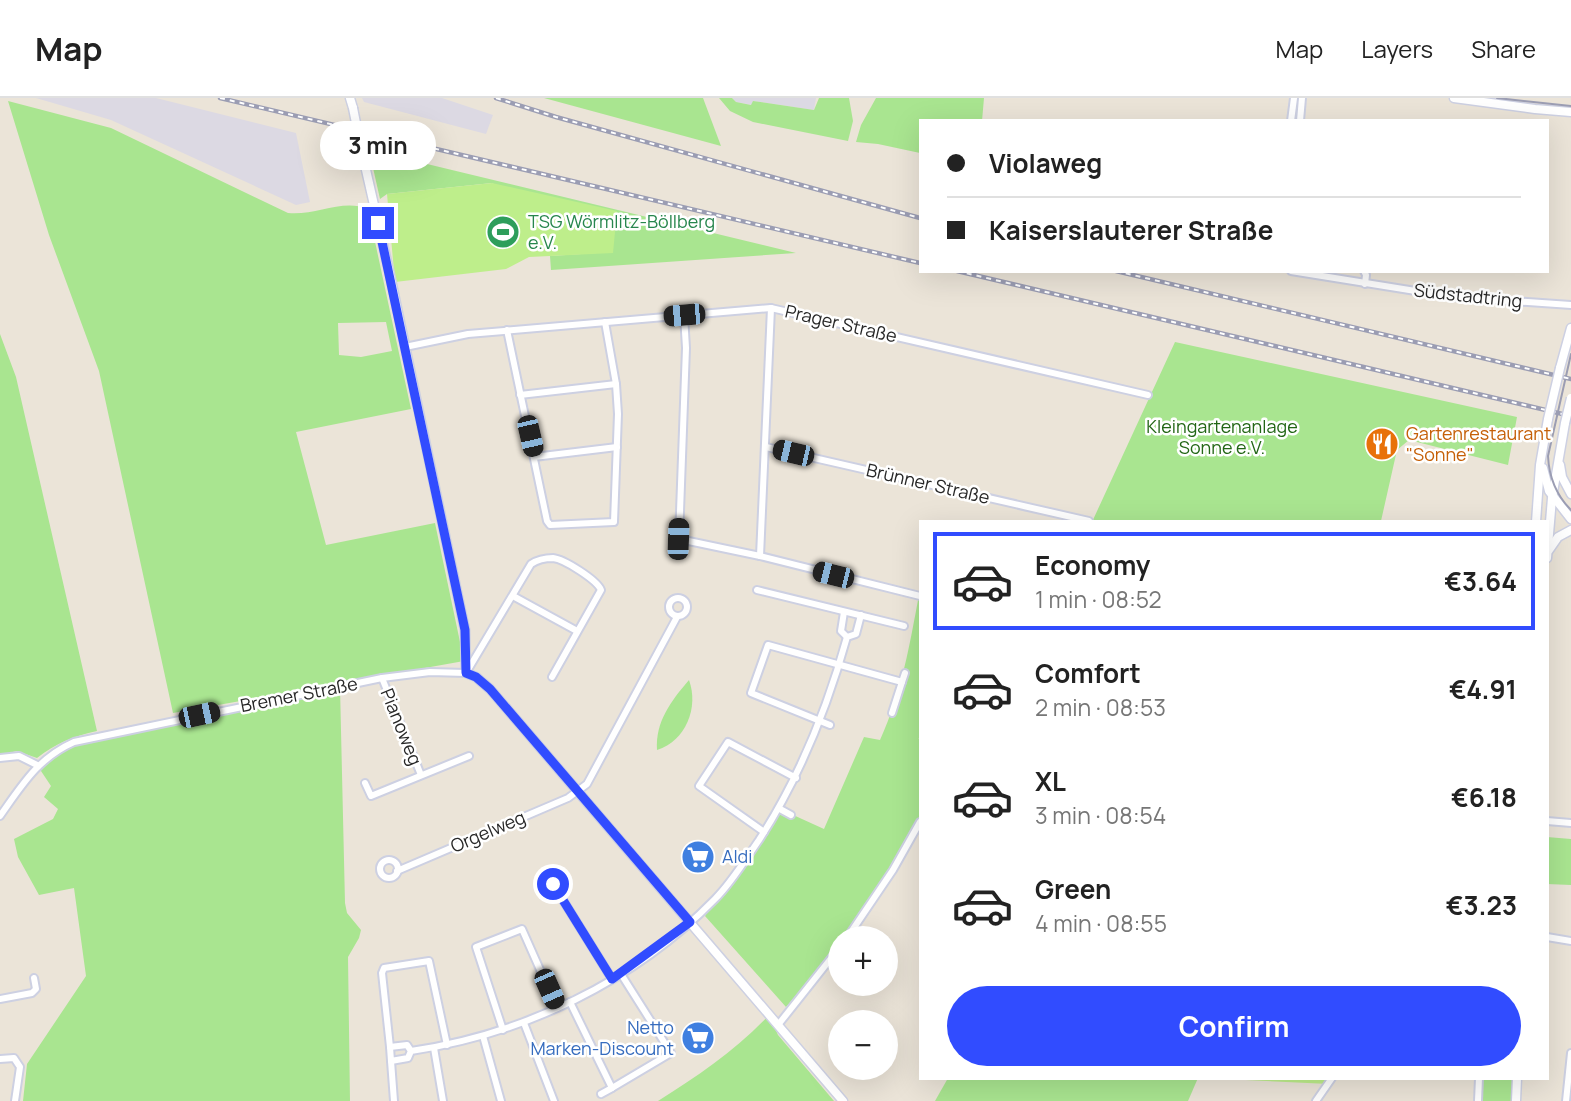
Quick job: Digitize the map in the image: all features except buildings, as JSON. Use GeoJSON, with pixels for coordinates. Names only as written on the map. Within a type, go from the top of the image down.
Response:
{"type":"FeatureCollection","features":[{"type":"Feature","properties":{"kind":"street"},"geometry":{"type":"LineString","coordinates":[[350,98],[465,630],[466,673]]}},
{"type":"Feature","properties":{"kind":"street"},"geometry":{"type":"LineString","coordinates":[[1291,119],[1294,98]]}},
{"type":"Feature","properties":{"kind":"street"},"geometry":{"type":"LineString","coordinates":[[1300,119],[1303,98]]}},
{"type":"Feature","properties":{"kind":"street"},"geometry":{"type":"LineString","coordinates":[[1454,98],[1571,112]]}},
{"type":"Feature","properties":{"kind":"street","name":"Südstadtring"},"geometry":{"type":"LineString","coordinates":[[1302,273],[1452,297],[1571,305]]}},
{"type":"Feature","properties":{"kind":"street"},"geometry":{"type":"LineString","coordinates":[[1365,273],[1365,284]]}},
{"type":"Feature","properties":{"kind":"street"},"geometry":{"type":"LineString","coordinates":[[760,556],[771,308]]}},
{"type":"Feature","properties":{"kind":"street","name":"Prager Straße"},"geometry":{"type":"LineString","coordinates":[[405,346],[468,334],[771,308],[1148,395]]}},
{"type":"Feature","properties":{"kind":"street"},"geometry":{"type":"LineString","coordinates":[[684,315],[686,348],[678,539],[760,556],[919,596]]}},
{"type":"Feature","properties":{"kind":"street"},"geometry":{"type":"LineString","coordinates":[[508,330],[547,521],[550,525],[614,522],[616,384],[605,322]]}},
{"type":"Feature","properties":{"kind":"street"},"geometry":{"type":"LineString","coordinates":[[1536,520],[1541,455],[1571,328]]}},
{"type":"Feature","properties":{"kind":"street"},"geometry":{"type":"LineString","coordinates":[[520,395],[616,384]]}},
{"type":"Feature","properties":{"kind":"street"},"geometry":{"type":"LineString","coordinates":[[1549,533],[1559,454],[1571,398]]}},
{"type":"Feature","properties":{"kind":"street"},"geometry":{"type":"LineString","coordinates":[[534,457],[617,447]]}},
{"type":"Feature","properties":{"kind":"street","name":"Brünner Straße"},"geometry":{"type":"LineString","coordinates":[[766,447],[1085,520]]}},
{"type":"Feature","properties":{"kind":"street"},"geometry":{"type":"LineString","coordinates":[[1559,454],[1562,477],[1571,494]]}},
{"type":"Feature","properties":{"kind":"street"},"geometry":{"type":"LineString","coordinates":[[1541,455],[1546,485],[1552,498],[1571,519]]}},
{"type":"Feature","properties":{"kind":"street"},"geometry":{"type":"LineString","coordinates":[[1549,552],[1558,537],[1571,530]]}},
{"type":"Feature","properties":{"kind":"street"},"geometry":{"type":"LineString","coordinates":[[466,673],[537,559],[558,560],[597,582],[601,590],[552,677]]}},
{"type":"Feature","properties":{"kind":"street"},"geometry":{"type":"LineString","coordinates":[[757,590],[904,626]]}},
{"type":"Feature","properties":{"kind":"street"},"geometry":{"type":"LineString","coordinates":[[513,596],[577,631]]}},
{"type":"Feature","properties":{"kind":"street"},"geometry":{"type":"LineString","coordinates":[[844,612],[841,631],[847,636]]}},
{"type":"Feature","properties":{"kind":"street"},"geometry":{"type":"LineString","coordinates":[[847,636],[856,634],[861,615]]}},
{"type":"Feature","properties":{"kind":"street"},"geometry":{"type":"LineString","coordinates":[[578,792],[587,784],[677,617]]}},
{"type":"Feature","properties":{"kind":"street"},"geometry":{"type":"LineString","coordinates":[[411,1051],[434,1048],[503,1030],[570,1003],[621,974],[714,901],[780,809],[796,778],[821,721],[847,636]]}},
{"type":"Feature","properties":{"kind":"street"},"geometry":{"type":"LineString","coordinates":[[830,725],[751,693],[768,645],[902,682]]}},
{"type":"Feature","properties":{"kind":"street","name":"Bremer Straße"},"geometry":{"type":"LineString","coordinates":[[0,816],[37,765],[56,750],[74,742],[382,678],[430,671],[466,673]]}},
{"type":"Feature","properties":{"kind":"street"},"geometry":{"type":"LineString","coordinates":[[466,673],[476,677],[490,689],[843,1101]]}},
{"type":"Feature","properties":{"kind":"street"},"geometry":{"type":"LineString","coordinates":[[892,713],[905,673]]}},
{"type":"Feature","properties":{"kind":"street","name":"Pianoweg"},"geometry":{"type":"LineString","coordinates":[[382,678],[421,775]]}},
{"type":"Feature","properties":{"kind":"street"},"geometry":{"type":"LineString","coordinates":[[764,832],[699,786],[728,742],[796,778]]}},
{"type":"Feature","properties":{"kind":"street","name":"Pianoweg"},"geometry":{"type":"LineString","coordinates":[[365,783],[371,796],[469,755]]}},
{"type":"Feature","properties":{"kind":"street"},"geometry":{"type":"LineString","coordinates":[[0,758],[19,756],[37,765]]}},
{"type":"Feature","properties":{"kind":"street","name":"Orgelweg"},"geometry":{"type":"LineString","coordinates":[[397,871],[578,792]]}},
{"type":"Feature","properties":{"kind":"street"},"geometry":{"type":"LineString","coordinates":[[780,809],[791,815]]}},
{"type":"Feature","properties":{"kind":"street"},"geometry":{"type":"LineString","coordinates":[[1549,821],[1571,823]]}},
{"type":"Feature","properties":{"kind":"street"},"geometry":{"type":"LineString","coordinates":[[855,926],[893,870],[919,824]]}},
{"type":"Feature","properties":{"kind":"street"},"geometry":{"type":"LineString","coordinates":[[553,884],[612,979]]}},
{"type":"Feature","properties":{"kind":"street"},"geometry":{"type":"LineString","coordinates":[[503,1030],[476,947],[522,929],[557,1008]]}},
{"type":"Feature","properties":{"kind":"street"},"geometry":{"type":"LineString","coordinates":[[1549,937],[1571,941]]}},
{"type":"Feature","properties":{"kind":"street"},"geometry":{"type":"LineString","coordinates":[[394,1101],[382,973],[384,968],[429,961],[447,1045]]}},
{"type":"Feature","properties":{"kind":"street"},"geometry":{"type":"LineString","coordinates":[[778,1025],[828,962]]}},
{"type":"Feature","properties":{"kind":"street"},"geometry":{"type":"LineString","coordinates":[[601,1094],[671,1054],[621,974]]}},
{"type":"Feature","properties":{"kind":"street"},"geometry":{"type":"LineString","coordinates":[[0,999],[32,993],[36,989],[34,978]]}},
{"type":"Feature","properties":{"kind":"street"},"geometry":{"type":"LineString","coordinates":[[570,1003],[612,1088]]}},
{"type":"Feature","properties":{"kind":"street"},"geometry":{"type":"LineString","coordinates":[[524,1023],[554,1101]]}},
{"type":"Feature","properties":{"kind":"street"},"geometry":{"type":"LineString","coordinates":[[483,1036],[501,1101]]}},
{"type":"Feature","properties":{"kind":"street"},"geometry":{"type":"LineString","coordinates":[[390,1047],[407,1045],[411,1051]]}},
{"type":"Feature","properties":{"kind":"street"},"geometry":{"type":"LineString","coordinates":[[434,1048],[443,1101]]}},
{"type":"Feature","properties":{"kind":"street"},"geometry":{"type":"LineString","coordinates":[[391,1060],[408,1058],[411,1051]]}},
{"type":"Feature","properties":{"kind":"street"},"geometry":{"type":"LineString","coordinates":[[1566,1101],[1571,1053]]}},
{"type":"Feature","properties":{"kind":"street"},"geometry":{"type":"LineString","coordinates":[[0,1059],[14,1058],[20,1067],[15,1101]]}},
{"type":"Feature","properties":{"kind":"street"},"geometry":{"type":"LineString","coordinates":[[1316,1101],[1331,1080]]}},
{"type":"Feature","properties":{"kind":"street"},"geometry":{"type":"LineString","coordinates":[[1478,1101],[1479,1080]]}},
{"type":"Feature","properties":{"kind":"street"},"geometry":{"type":"LineString","coordinates":[[1516,1101],[1517,1080]]}},
{"type":"Feature","properties":{"kind":"shaded area"},"geometry":{"type":"Polygon","coordinates":[[[36,98],[156,98],[296,133],[310,202],[296,205],[111,120],[36,98]]]}},
{"type":"Feature","properties":{"kind":"shaded area"},"geometry":{"type":"Polygon","coordinates":[[[362,98],[442,98],[493,115],[486,134],[364,102],[362,98]]]}},
{"type":"Feature","properties":{"kind":"shaded area"},"geometry":{"type":"Polygon","coordinates":[[[732,98],[816,98],[814,110],[753,101],[752,105],[736,102],[732,98]]]}},
{"type":"Feature","properties":{"kind":"green space"},"geometry":{"type":"Polygon","coordinates":[[[544,98],[703,98],[721,146],[544,98]]]}},
{"type":"Feature","properties":{"kind":"green space"},"geometry":{"type":"Polygon","coordinates":[[[719,98],[732,98],[736,102],[751,105],[753,101],[814,110],[819,98],[849,98],[853,121],[848,141],[753,122],[730,111],[719,98]]]}},
{"type":"Feature","properties":{"kind":"green space"},"geometry":{"type":"Polygon","coordinates":[[[876,98],[984,98],[982,119],[919,119],[919,153],[856,142],[861,125],[876,98]]]}},
{"type":"Feature","properties":{"kind":"green space"},"geometry":{"type":"Polygon","coordinates":[[[8,101],[111,128],[288,213],[349,205],[368,209],[411,409],[296,432],[326,545],[435,523],[464,661],[173,713],[99,371],[49,235],[8,101]],[[386,322],[338,323],[339,355],[361,357],[392,351],[386,322]]]}},
{"type":"Feature","properties":{"kind":"green space"},"geometry":{"type":"Polygon","coordinates":[[[369,150],[796,253],[551,270],[550,256],[613,252],[492,183],[387,194],[380,199],[369,150]]]}},
{"type":"Feature","properties":{"kind":"green space","name":"TSG Wörmlitz-Böllberg e.V."},"geometry":{"type":"Polygon","coordinates":[[[492,183],[617,211],[613,253],[529,257],[506,269],[395,282],[387,194],[492,183]]]}},
{"type":"Feature","properties":{"kind":"green space"},"geometry":{"type":"Polygon","coordinates":[[[0,334],[16,377],[97,731],[66,741],[37,758],[17,751],[0,755],[0,334]]]}},
{"type":"Feature","properties":{"kind":"green space","name":"Kleingartenanlage Sonne e.V."},"geometry":{"type":"Polygon","coordinates":[[[1175,342],[1517,417],[1508,465],[1409,440],[1397,450],[1381,520],[1093,520],[1175,342]]]}},
{"type":"Feature","properties":{"kind":"green space"},"geometry":{"type":"Polygon","coordinates":[[[919,595],[919,824],[855,926],[828,926],[828,960],[786,1007],[705,916],[780,809],[824,829],[864,737],[880,740],[894,704],[919,595]]]}},
{"type":"Feature","properties":{"kind":"green space"},"geometry":{"type":"Polygon","coordinates":[[[689,680],[692,701],[688,722],[676,739],[657,750],[661,721],[670,704],[689,680]]]}},
{"type":"Feature","properties":{"kind":"green space"},"geometry":{"type":"Polygon","coordinates":[[[340,687],[345,903],[347,913],[361,930],[348,957],[350,1101],[23,1101],[27,1064],[86,976],[74,888],[39,895],[18,857],[14,839],[53,819],[58,809],[44,797],[51,786],[37,765],[74,742],[340,687]]]}},
{"type":"Feature","properties":{"kind":"green space"},"geometry":{"type":"Polygon","coordinates":[[[1549,837],[1571,839],[1571,885],[1549,884],[1549,837]]]}},
{"type":"Feature","properties":{"kind":"green space"},"geometry":{"type":"Polygon","coordinates":[[[769,1015],[778,1035],[834,1101],[658,1101],[744,1040],[769,1015]]]}},
{"type":"Feature","properties":{"kind":"green space"},"geometry":{"type":"Polygon","coordinates":[[[947,1080],[1197,1080],[1188,1101],[935,1101],[947,1080]]]}},
{"type":"Feature","properties":{"kind":"green space"},"geometry":{"type":"Polygon","coordinates":[[[1245,1080],[1331,1080],[1329,1084],[1245,1080]]]}},
{"type":"Feature","properties":{"kind":"green space"},"geometry":{"type":"Polygon","coordinates":[[[1482,1080],[1513,1080],[1512,1101],[1481,1101],[1482,1080]]]}},
{"type":"Feature","properties":{"kind":"tram line"},"geometry":{"type":"LineString","coordinates":[[1497,98],[1571,106]]}},
{"type":"Feature","properties":{"kind":"tram line"},"geometry":{"type":"LineString","coordinates":[[1571,354],[1548,456],[1554,485],[1571,510]]}},
{"type":"Feature","properties":{"kind":"railway"},"geometry":{"type":"LineString","coordinates":[[220,98],[919,263]]}},
{"type":"Feature","properties":{"kind":"railway"},"geometry":{"type":"LineString","coordinates":[[496,98],[919,218]]}},
{"type":"Feature","properties":{"kind":"railway"},"geometry":{"type":"LineString","coordinates":[[965,273],[1571,416]]}},
{"type":"Feature","properties":{"kind":"railway"},"geometry":{"type":"LineString","coordinates":[[1124,273],[1571,379]]}},
{"type":"Feature","properties":{"kind":"place","name":"TSG Wörmlitz-Böllberg e.V."},"geometry":{"type":"Point","coordinates":[503,232]}},
{"type":"Feature","properties":{"kind":"place","name":"Gartenrestaurant \"Sonne\""},"geometry":{"type":"Point","coordinates":[1382,444]}},
{"type":"Feature","properties":{"kind":"place","name":"Aldi"},"geometry":{"type":"Point","coordinates":[698,857]}},
{"type":"Feature","properties":{"kind":"place","name":"Netto Marken-Discount"},"geometry":{"type":"Point","coordinates":[698,1038]}},
{"type":"Feature","properties":{"kind":"route"},"geometry":{"type":"LineString","coordinates":[[378,223],[465,630],[466,673],[476,677],[490,689],[690,922],[612,979],[553,884]]}}]}
